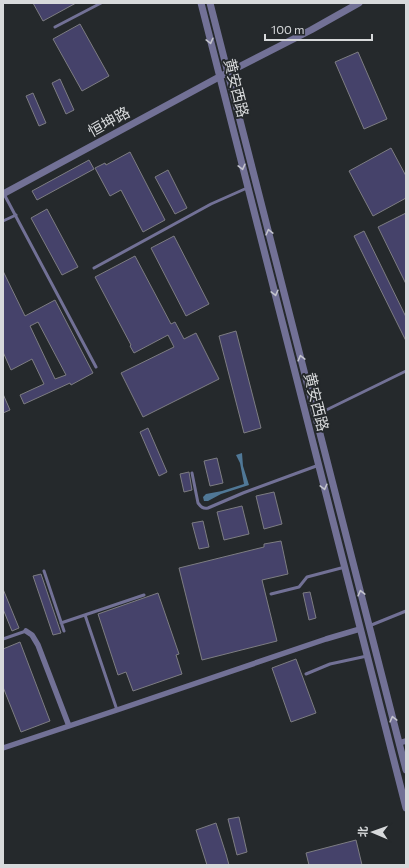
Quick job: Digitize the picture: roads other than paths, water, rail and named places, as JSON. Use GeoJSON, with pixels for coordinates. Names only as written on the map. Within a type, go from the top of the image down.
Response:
{"type":"FeatureCollection","features":[{"type":"Feature","properties":{"kind":"street","name":"黄安西路"},"geometry":{"type":"LineString","coordinates":[[201,3],[406,808]]}},
{"type":"Feature","properties":{"kind":"street","name":"黄安西路"},"geometry":{"type":"LineString","coordinates":[[210,3],[369,626],[403,742],[406,770]]}},
{"type":"Feature","properties":{"kind":"street","name":"恒坤路"},"geometry":{"type":"LineString","coordinates":[[4,194],[228,72],[311,30],[359,3]]}},
{"type":"Feature","properties":{"kind":"street"},"geometry":{"type":"LineString","coordinates":[[3,748],[326,639],[360,629]]}},
{"type":"Feature","properties":{"kind":"street"},"geometry":{"type":"LineString","coordinates":[[26,631],[32,635],[38,645],[69,726]]}},
{"type":"Feature","properties":{"kind":"lane"},"geometry":{"type":"LineString","coordinates":[[54,28],[101,3]]}},
{"type":"Feature","properties":{"kind":"lane"},"geometry":{"type":"LineString","coordinates":[[94,268],[211,204],[248,187]]}},
{"type":"Feature","properties":{"kind":"lane"},"geometry":{"type":"LineString","coordinates":[[4,194],[96,367]]}},
{"type":"Feature","properties":{"kind":"lane"},"geometry":{"type":"LineString","coordinates":[[3,221],[16,215]]}},
{"type":"Feature","properties":{"kind":"lane"},"geometry":{"type":"LineString","coordinates":[[316,416],[406,370]]}},
{"type":"Feature","properties":{"kind":"lane"},"geometry":{"type":"LineString","coordinates":[[192,473],[198,503],[201,507],[208,508],[243,493],[319,466]]}},
{"type":"Feature","properties":{"kind":"lane"},"geometry":{"type":"LineString","coordinates":[[271,594],[299,587],[307,578],[344,567]]}},
{"type":"Feature","properties":{"kind":"lane"},"geometry":{"type":"LineString","coordinates":[[44,571],[64,631]]}},
{"type":"Feature","properties":{"kind":"lane"},"geometry":{"type":"LineString","coordinates":[[61,623],[144,595]]}},
{"type":"Feature","properties":{"kind":"lane"},"geometry":{"type":"LineString","coordinates":[[369,626],[406,611]]}},
{"type":"Feature","properties":{"kind":"lane"},"geometry":{"type":"LineString","coordinates":[[85,615],[117,710]]}},
{"type":"Feature","properties":{"kind":"lane"},"geometry":{"type":"LineString","coordinates":[[3,639],[26,631]]}},
{"type":"Feature","properties":{"kind":"lane"},"geometry":{"type":"LineString","coordinates":[[306,674],[330,664],[367,656]]}},
{"type":"Feature","properties":{"kind":"water"},"geometry":{"type":"Polygon","coordinates":[[[242,453],[243,466],[249,485],[221,494],[208,501],[204,501],[203,497],[206,494],[244,484],[240,463],[236,455],[242,453]]]}}]}
